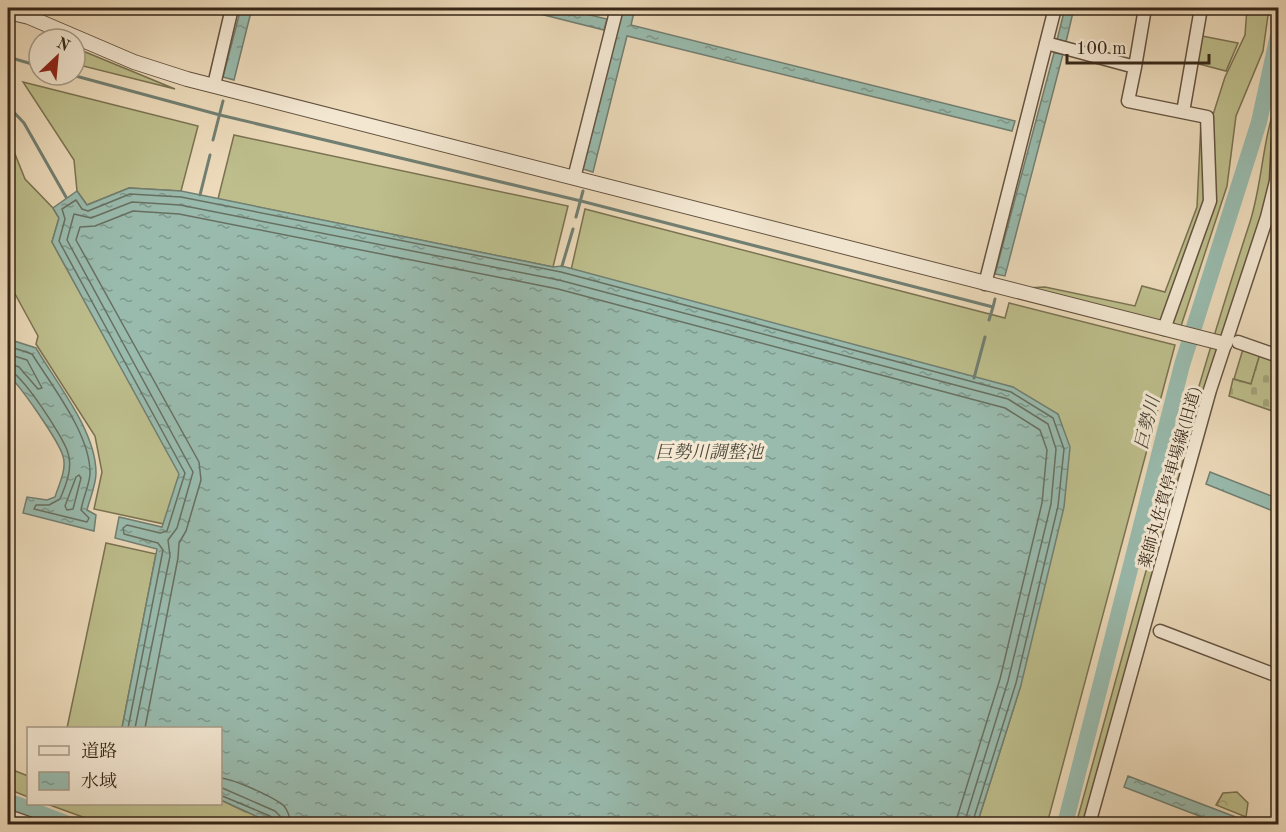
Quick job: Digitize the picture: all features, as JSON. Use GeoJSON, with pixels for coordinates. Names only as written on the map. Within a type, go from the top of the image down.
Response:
{"type":"FeatureCollection","features":[{"type":"Feature","properties":{"kind":"street"},"geometry":{"type":"LineString","coordinates":[[214,85],[232,8]]}},
{"type":"Feature","properties":{"kind":"street"},"geometry":{"type":"LineString","coordinates":[[574,178],[617,8]]}},
{"type":"Feature","properties":{"kind":"street"},"geometry":{"type":"LineString","coordinates":[[985,284],[1024,129],[1056,46],[1054,8]]}},
{"type":"Feature","properties":{"kind":"street"},"geometry":{"type":"LineString","coordinates":[[1144,8],[1128,101],[1207,117],[1210,201],[1164,329]]}},
{"type":"Feature","properties":{"kind":"street"},"geometry":{"type":"LineString","coordinates":[[1183,112],[1201,8]]}},
{"type":"Feature","properties":{"kind":"street"},"geometry":{"type":"LineString","coordinates":[[8,12],[29,17],[134,62],[214,85],[985,284],[1278,356]]}},
{"type":"Feature","properties":{"kind":"street"},"geometry":{"type":"LineString","coordinates":[[1056,46],[1135,67]]}},
{"type":"Feature","properties":{"kind":"street","name":"薬師丸佐賀停車場線(旧道)"},"geometry":{"type":"LineString","coordinates":[[1089,825],[1232,343],[1276,182],[1278,139]]}},
{"type":"Feature","properties":{"kind":"street"},"geometry":{"type":"LineString","coordinates":[[1160,631],[1278,676]]}},
{"type":"Feature","properties":{"kind":"street"},"geometry":{"type":"LineString","coordinates":[[8,816],[31,825]]}},
{"type":"Feature","properties":{"kind":"green space"},"geometry":{"type":"Polygon","coordinates":[[[1247,8],[1269,8],[1263,51],[1236,116],[1227,186],[1181,326],[1026,288],[1045,287],[1135,306],[1142,286],[1165,292],[1197,207],[1201,122],[1212,118],[1225,77],[1245,35],[1247,8]]]}},
{"type":"Feature","properties":{"kind":"green space"},"geometry":{"type":"Polygon","coordinates":[[[1202,36],[1238,43],[1226,71],[1195,63],[1202,36]]]}},
{"type":"Feature","properties":{"kind":"green space"},"geometry":{"type":"Polygon","coordinates":[[[87,53],[175,89],[87,67],[87,53]]]}},
{"type":"Feature","properties":{"kind":"green space"},"geometry":{"type":"Polygon","coordinates":[[[23,82],[27,83],[27,87],[43,87],[198,126],[181,191],[129,188],[87,205],[77,191],[74,160],[23,82]]]}},
{"type":"Feature","properties":{"kind":"green space"},"geometry":{"type":"Polygon","coordinates":[[[1278,99],[1278,123],[1272,147],[1271,186],[1215,357],[1087,824],[1076,824],[1181,447],[1250,222],[1269,129],[1278,99]]]}},
{"type":"Feature","properties":{"kind":"green space"},"geometry":{"type":"Polygon","coordinates":[[[234,135],[568,206],[553,267],[218,199],[234,135]]]}},
{"type":"Feature","properties":{"kind":"green space"},"geometry":{"type":"Polygon","coordinates":[[[13,149],[25,179],[53,208],[59,218],[52,242],[180,474],[164,524],[94,509],[102,472],[95,436],[36,344],[38,336],[8,281],[8,152],[13,149]]]}},
{"type":"Feature","properties":{"kind":"green space"},"geometry":{"type":"Polygon","coordinates":[[[585,209],[1005,318],[1009,303],[1175,345],[1047,824],[977,824],[1021,685],[1013,387],[974,378],[787,352],[571,270],[585,209]]]}},
{"type":"Feature","properties":{"kind":"green space"},"geometry":{"type":"Polygon","coordinates":[[[1243,349],[1260,354],[1251,384],[1234,379],[1243,349]]]}},
{"type":"Feature","properties":{"kind":"green space"},"geometry":{"type":"Polygon","coordinates":[[[1260,354],[1278,361],[1278,413],[1229,396],[1233,379],[1251,384],[1260,354]]]}},
{"type":"Feature","properties":{"kind":"green space"},"geometry":{"type":"Polygon","coordinates":[[[106,543],[156,554],[122,727],[67,727],[106,543]]]}},
{"type":"Feature","properties":{"kind":"green space"},"geometry":{"type":"Polygon","coordinates":[[[8,768],[27,776],[27,797],[8,789],[8,768]]]}},
{"type":"Feature","properties":{"kind":"green space"},"geometry":{"type":"Polygon","coordinates":[[[1237,792],[1248,803],[1246,817],[1216,805],[1223,793],[1237,792]]]}},
{"type":"Feature","properties":{"kind":"green space"},"geometry":{"type":"Polygon","coordinates":[[[222,800],[246,812],[344,824],[102,824],[50,805],[222,805],[222,800]]]}},
{"type":"Feature","properties":{"kind":"water"},"geometry":{"type":"Polygon","coordinates":[[[241,8],[252,8],[234,80],[223,77],[241,8]]]}},
{"type":"Feature","properties":{"kind":"water"},"geometry":{"type":"Polygon","coordinates":[[[516,8],[560,8],[607,19],[604,30],[516,8]]]}},
{"type":"Feature","properties":{"kind":"water"},"geometry":{"type":"Polygon","coordinates":[[[623,8],[635,8],[631,25],[1015,121],[1012,131],[627,36],[593,172],[583,169],[623,8]]]}},
{"type":"Feature","properties":{"kind":"water"},"geometry":{"type":"Polygon","coordinates":[[[1065,8],[1074,8],[1066,42],[1057,40],[1065,8]]]}},
{"type":"Feature","properties":{"kind":"water"},"geometry":{"type":"Polygon","coordinates":[[[1054,53],[1063,54],[1005,276],[995,274],[1054,53]]]}},
{"type":"Feature","properties":{"kind":"water","name":"巨勢川調整池"},"geometry":{"type":"Polygon","coordinates":[[[129,188],[181,191],[553,267],[562,266],[1013,387],[1058,414],[1070,447],[1064,507],[1021,685],[977,824],[273,824],[222,800],[222,727],[122,727],[157,549],[115,538],[119,517],[162,527],[179,474],[52,242],[59,218],[53,208],[77,191],[87,205],[129,188]]]}},
{"type":"Feature","properties":{"kind":"water"},"geometry":{"type":"Polygon","coordinates":[[[8,339],[36,348],[83,424],[90,441],[96,473],[87,510],[96,515],[94,531],[23,513],[27,497],[47,500],[55,497],[64,461],[60,448],[47,426],[8,375],[8,339]]]}},
{"type":"Feature","properties":{"kind":"water"},"geometry":{"type":"Polygon","coordinates":[[[1210,472],[1274,497],[1278,485],[1278,513],[1206,484],[1210,472]]]}},
{"type":"Feature","properties":{"kind":"water"},"geometry":{"type":"Polygon","coordinates":[[[1128,776],[1254,824],[1220,824],[1124,787],[1128,776]]]}},
{"type":"Feature","properties":{"kind":"waterway","name":"巨勢川"},"geometry":{"type":"LineString","coordinates":[[1065,824],[1182,365],[1259,122],[1278,35]]}},
{"type":"Feature","properties":{"kind":"waterway"},"geometry":{"type":"LineString","coordinates":[[8,57],[27,63]]}},
{"type":"Feature","properties":{"kind":"waterway"},"geometry":{"type":"LineString","coordinates":[[87,79],[220,115],[581,201],[993,307],[995,299]]}},
{"type":"Feature","properties":{"kind":"waterway"},"geometry":{"type":"LineString","coordinates":[[213,140],[223,101]]}},
{"type":"Feature","properties":{"kind":"waterway"},"geometry":{"type":"LineString","coordinates":[[8,106],[24,123],[66,197]]}},
{"type":"Feature","properties":{"kind":"waterway"},"geometry":{"type":"LineString","coordinates":[[200,195],[210,155]]}},
{"type":"Feature","properties":{"kind":"waterway"},"geometry":{"type":"LineString","coordinates":[[576,217],[583,191]]}},
{"type":"Feature","properties":{"kind":"waterway"},"geometry":{"type":"LineString","coordinates":[[562,266],[573,229]]}},
{"type":"Feature","properties":{"kind":"waterway"},"geometry":{"type":"LineString","coordinates":[[989,320],[993,307]]}},
{"type":"Feature","properties":{"kind":"waterway"},"geometry":{"type":"LineString","coordinates":[[974,378],[985,337]]}},
{"type":"Feature","properties":{"kind":"waterway"},"geometry":{"type":"LineString","coordinates":[[8,801],[68,824]]}}]}
